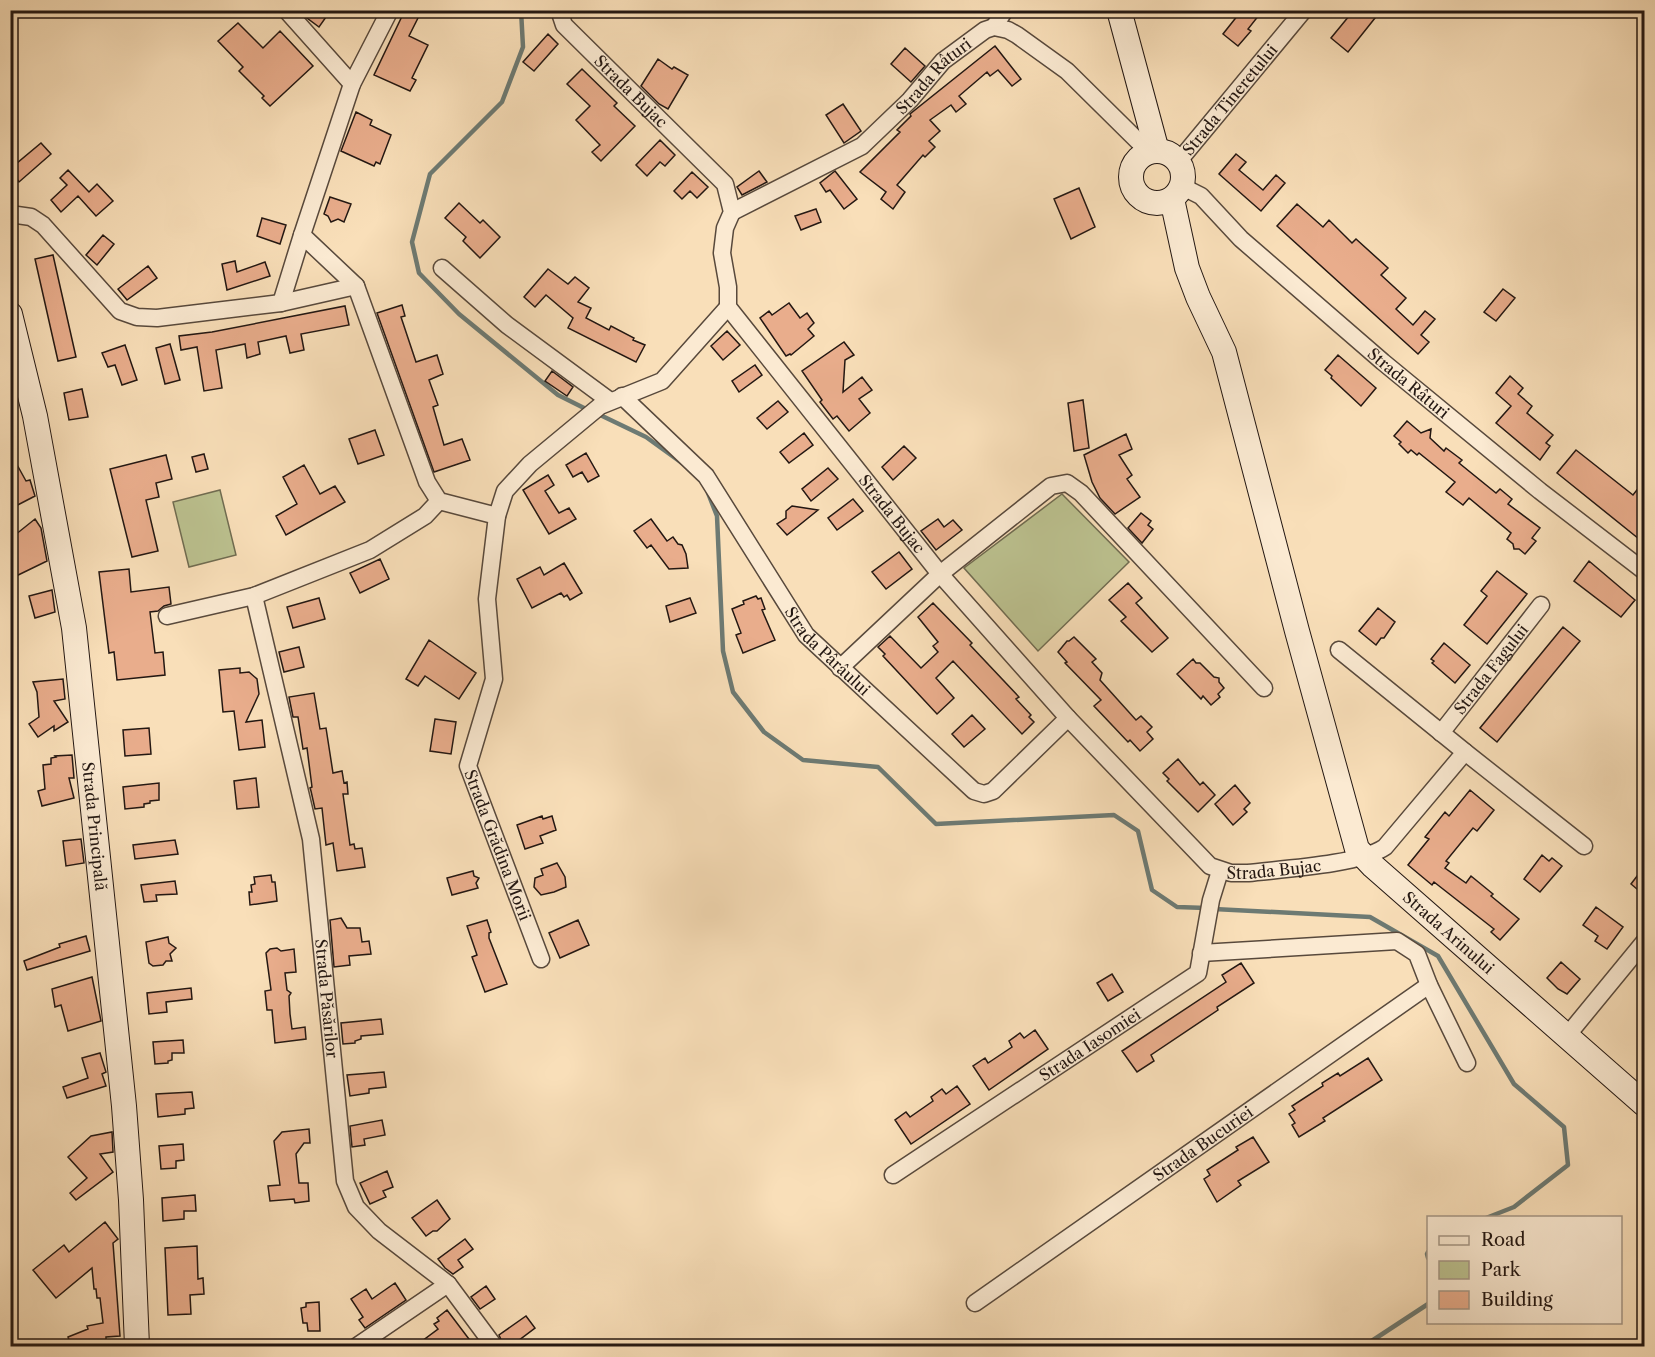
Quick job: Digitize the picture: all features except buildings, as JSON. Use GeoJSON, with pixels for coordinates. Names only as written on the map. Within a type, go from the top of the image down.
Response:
{"type":"FeatureCollection","features":[{"type":"Feature","properties":{"kind":"street"},"geometry":{"type":"LineString","coordinates":[[286,10],[352,84]]}},
{"type":"Feature","properties":{"kind":"street"},"geometry":{"type":"LineString","coordinates":[[281,303],[352,84],[390,10]]}},
{"type":"Feature","properties":{"kind":"street","name":"Strada Bujac"},"geometry":{"type":"LineString","coordinates":[[560,10],[564,25],[725,184],[732,212]]}},
{"type":"Feature","properties":{"kind":"street"},"geometry":{"type":"LineString","coordinates":[[1005,10],[994,27],[1017,35],[1067,71],[1153,152],[1172,156],[1187,268],[1224,352],[1353,839],[1364,857],[1385,847],[1465,752]]}},
{"type":"Feature","properties":{"kind":"street"},"geometry":{"type":"LineString","coordinates":[[1119,10],[1153,152]]}},
{"type":"Feature","properties":{"kind":"street","name":"Strada Tineretului"},"geometry":{"type":"LineString","coordinates":[[1177,182],[1304,10]]}},
{"type":"Feature","properties":{"kind":"street","name":"Strada Râturi"},"geometry":{"type":"LineString","coordinates":[[732,212],[862,147],[910,100],[943,61],[985,30],[994,27]]}},
{"type":"Feature","properties":{"kind":"street"},"geometry":{"type":"LineString","coordinates":[[1153,152],[1136,161],[1132,168],[1131,183],[1134,190],[1139,196],[1153,203],[1161,203],[1177,182]]}},
{"type":"Feature","properties":{"kind":"street","name":"Strada Râturi"},"geometry":{"type":"LineString","coordinates":[[1177,182],[1201,196],[1241,239],[1383,362],[1540,491],[1644,571]]}},
{"type":"Feature","properties":{"kind":"street"},"geometry":{"type":"LineString","coordinates":[[728,306],[728,287],[722,253],[725,228],[732,212]]}},
{"type":"Feature","properties":{"kind":"street"},"geometry":{"type":"LineString","coordinates":[[10,214],[31,217],[43,225],[120,311],[136,317],[157,318],[281,303],[356,286]]}},
{"type":"Feature","properties":{"kind":"street"},"geometry":{"type":"LineString","coordinates":[[302,235],[356,286],[427,482],[439,501],[498,516]]}},
{"type":"Feature","properties":{"kind":"street","name":"Strada Pârâului"},"geometry":{"type":"LineString","coordinates":[[442,268],[507,325],[611,401],[706,476],[806,635],[965,785],[984,794],[993,791],[1068,718]]}},
{"type":"Feature","properties":{"kind":"street","name":"Strada Bujac"},"geometry":{"type":"LineString","coordinates":[[728,306],[940,574],[1068,718],[1210,866],[1220,871],[1248,873],[1364,857]]}},
{"type":"Feature","properties":{"kind":"street","name":"Strada Grădina Morii"},"geometry":{"type":"LineString","coordinates":[[541,959],[468,766],[494,680],[487,599],[498,516],[506,491],[530,464],[581,421],[611,401],[662,381],[728,306]]}},
{"type":"Feature","properties":{"kind":"street","name":"Strada Principală"},"geometry":{"type":"LineString","coordinates":[[10,314],[35,416],[74,628],[124,1106],[131,1200],[137,1347]]}},
{"type":"Feature","properties":{"kind":"street"},"geometry":{"type":"LineString","coordinates":[[840,668],[940,574],[1051,486],[1067,483],[1081,493],[1264,688]]}},
{"type":"Feature","properties":{"kind":"street"},"geometry":{"type":"LineString","coordinates":[[167,616],[254,596],[370,550],[425,516],[439,501]]}},
{"type":"Feature","properties":{"kind":"street","name":"Strada Păsărilor"},"geometry":{"type":"LineString","coordinates":[[254,596],[311,839],[345,1181],[356,1207],[379,1231],[448,1284],[494,1347]]}},
{"type":"Feature","properties":{"kind":"street","name":"Strada Fagului"},"geometry":{"type":"LineString","coordinates":[[1441,733],[1541,605]]}},
{"type":"Feature","properties":{"kind":"street"},"geometry":{"type":"LineString","coordinates":[[1339,650],[1584,846]]}},
{"type":"Feature","properties":{"kind":"street","name":"Strada Arinului"},"geometry":{"type":"LineString","coordinates":[[1364,857],[1644,1104]]}},
{"type":"Feature","properties":{"kind":"street","name":"Strada Iasomiei"},"geometry":{"type":"LineString","coordinates":[[893,1175],[1198,973],[1211,900],[1220,871]]}},
{"type":"Feature","properties":{"kind":"street"},"geometry":{"type":"LineString","coordinates":[[1201,953],[1397,941],[1417,954],[1429,985],[1467,1063]]}},
{"type":"Feature","properties":{"kind":"street"},"geometry":{"type":"LineString","coordinates":[[1566,1037],[1644,942]]}},
{"type":"Feature","properties":{"kind":"street","name":"Strada Bucuriei"},"geometry":{"type":"LineString","coordinates":[[975,1303],[1429,985]]}},
{"type":"Feature","properties":{"kind":"street"},"geometry":{"type":"LineString","coordinates":[[357,1347],[448,1284]]}},
{"type":"Feature","properties":{"kind":"green space"},"geometry":{"type":"Polygon","coordinates":[[[220,490],[236,555],[189,567],[173,502],[220,490]]]}},
{"type":"Feature","properties":{"kind":"green space"},"geometry":{"type":"Polygon","coordinates":[[[1062,494],[1129,562],[1038,651],[964,568],[1062,494]]]}},
{"type":"Feature","properties":{"kind":"waterway"},"geometry":{"type":"LineString","coordinates":[[521,10],[523,47],[502,102],[430,174],[412,242],[419,273],[459,314],[558,395],[588,410]]}},
{"type":"Feature","properties":{"kind":"waterway"},"geometry":{"type":"LineString","coordinates":[[596,413],[646,437],[682,463]]}},
{"type":"Feature","properties":{"kind":"waterway"},"geometry":{"type":"LineString","coordinates":[[708,493],[717,516],[723,651],[733,692],[764,732],[803,760],[878,767],[936,824],[1114,815],[1138,831],[1152,890],[1177,907],[1206,908]]}},
{"type":"Feature","properties":{"kind":"waterway"},"geometry":{"type":"LineString","coordinates":[[1214,909],[1370,917],[1438,956],[1514,1084],[1564,1127],[1568,1165],[1514,1207],[1491,1216]]}},
{"type":"Feature","properties":{"kind":"waterway"},"geometry":{"type":"LineString","coordinates":[[1364,1346],[1427,1305]]}}]}
